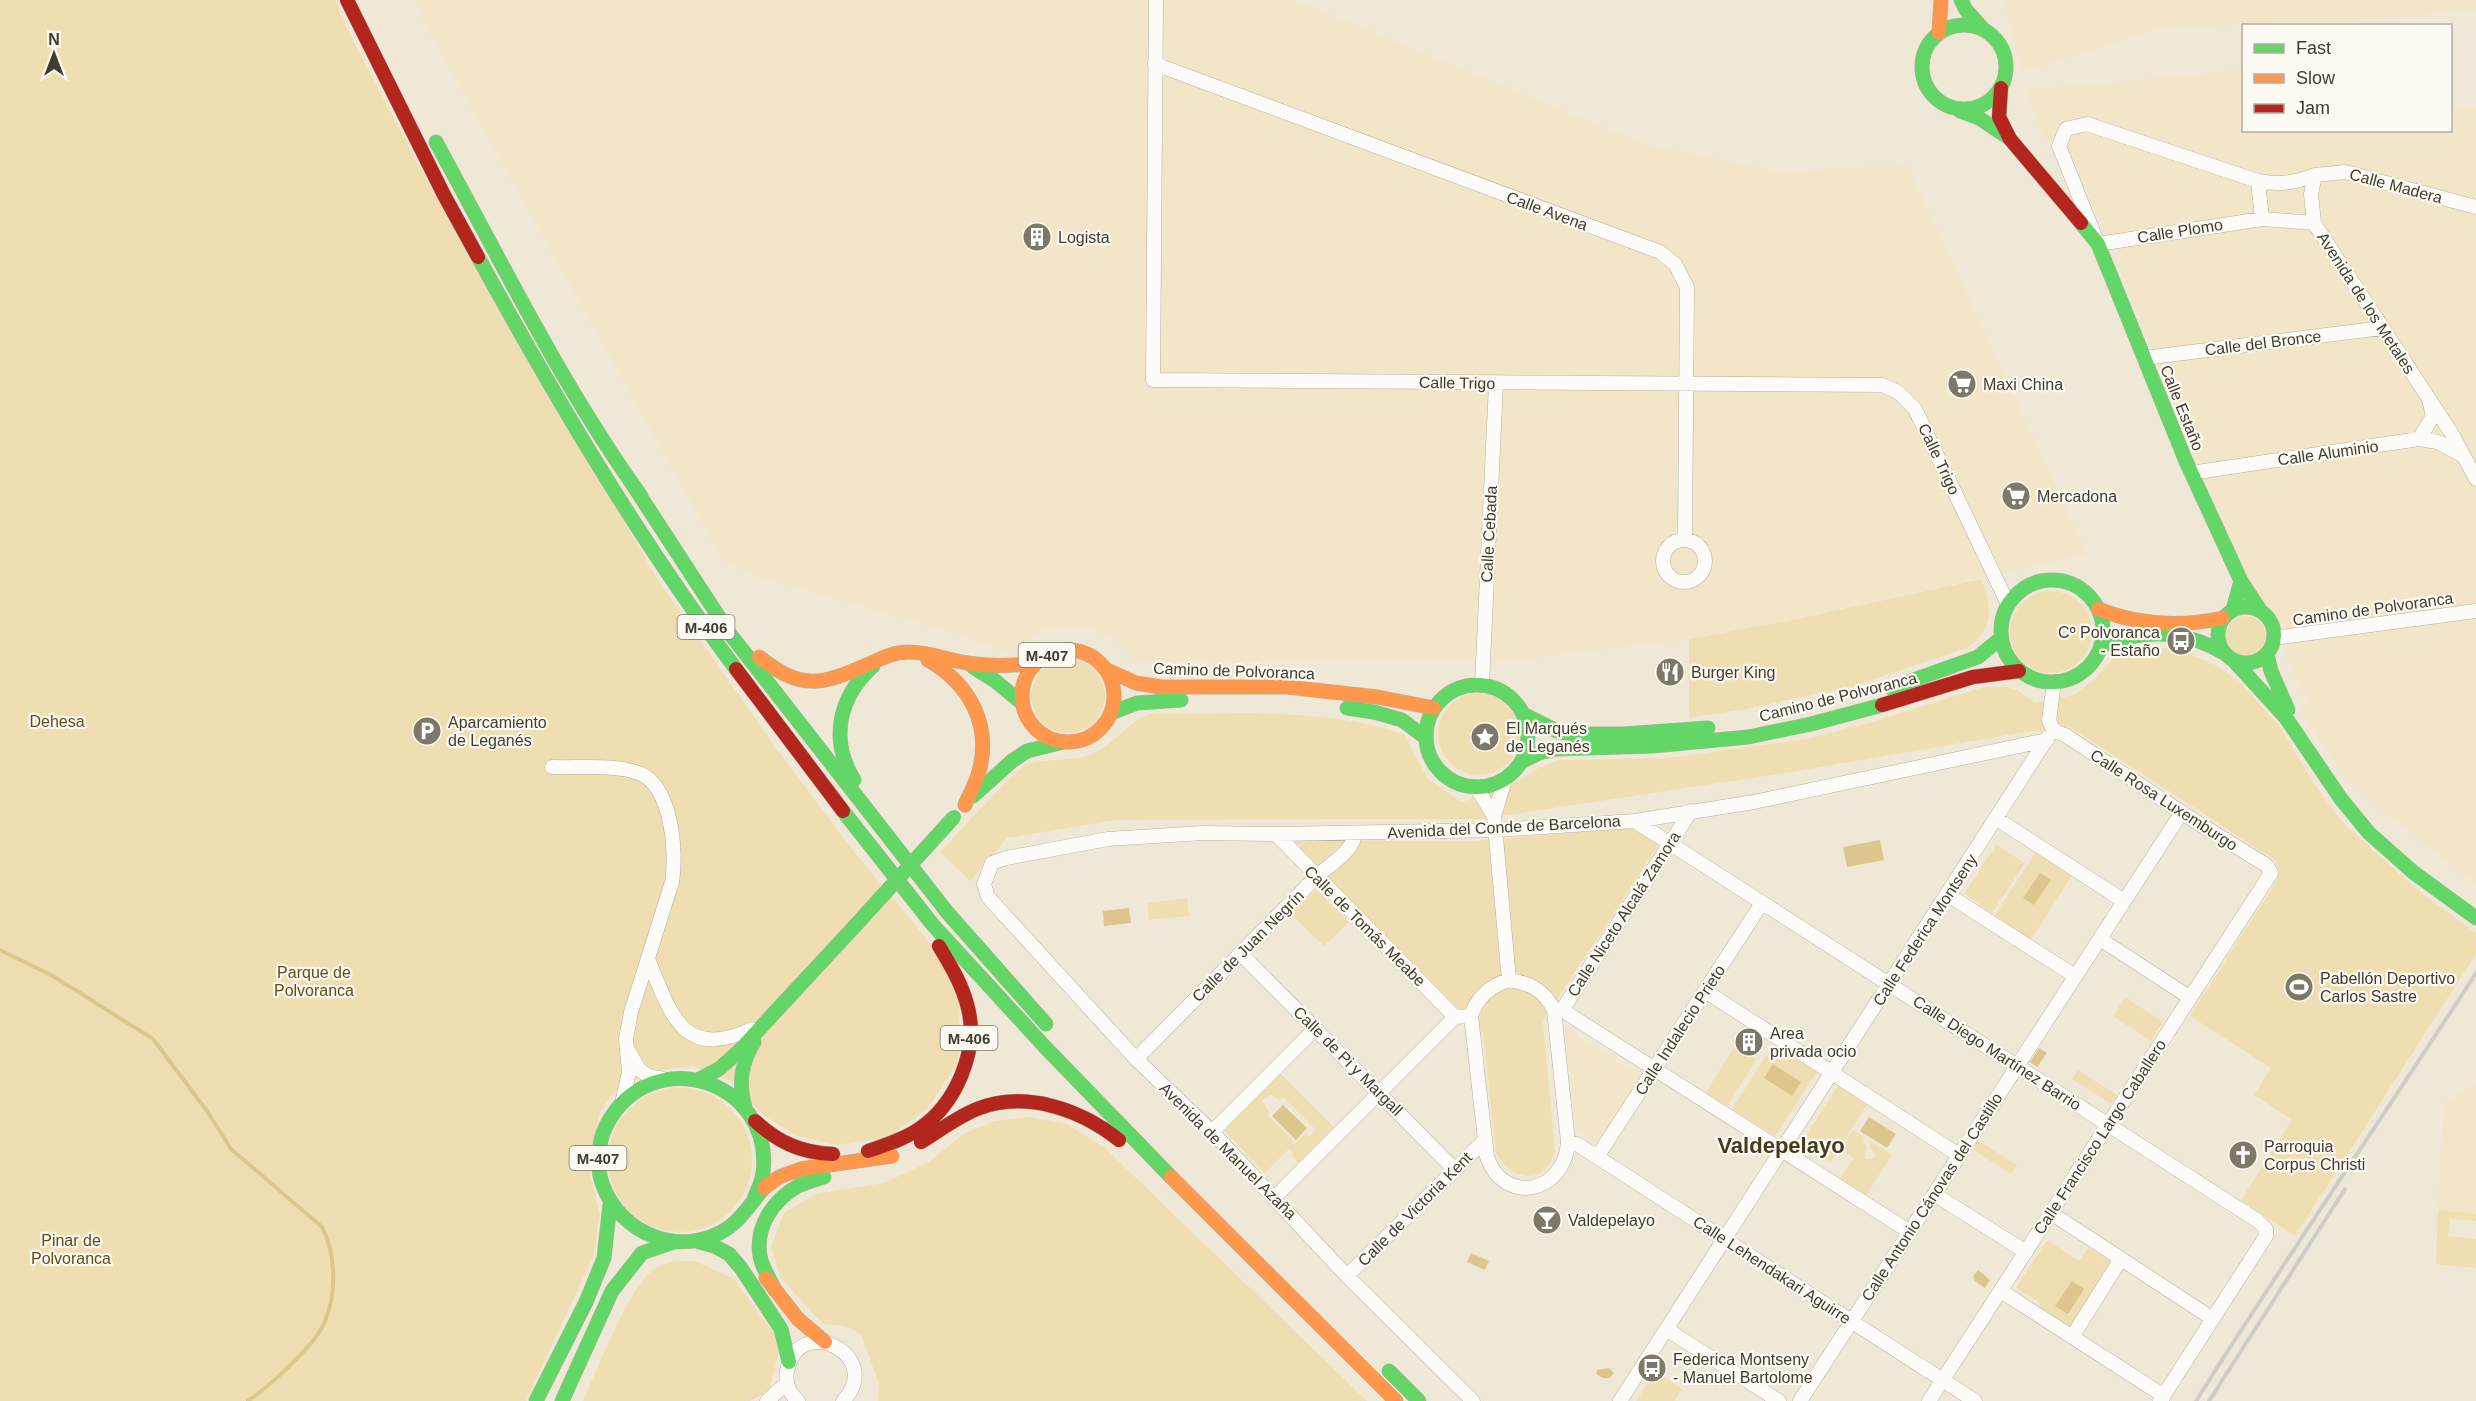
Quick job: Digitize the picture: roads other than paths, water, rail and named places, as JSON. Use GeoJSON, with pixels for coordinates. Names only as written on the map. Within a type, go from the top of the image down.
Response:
{"type":"FeatureCollection","features":[{"type":"Feature","properties":{"kind":"main road","name":"M-406"},"geometry":{"type":"LineString","coordinates":[[347,0],[444,195],[545,379],[630,514],[717,644],[829,794],[933,925],[1046,1048],[1172,1178],[1396,1401]]}},
{"type":"Feature","properties":{"kind":"main road"},"geometry":{"type":"LineString","coordinates":[[1939,33],[1941,0]]}},
{"type":"Feature","properties":{"kind":"main road"},"geometry":{"type":"LineString","coordinates":[[1961,0],[1966,10],[2002,48],[2006,68],[2001,88],[1992,99],[1979,107],[1965,109],[1951,107],[1939,101],[1929,92],[1923,80],[1921,67],[1923,54],[1929,42],[1939,33],[1960,25],[1983,29]]}},
{"type":"Feature","properties":{"kind":"main road","name":"Calle Estaño"},"geometry":{"type":"LineString","coordinates":[[2001,88],[1999,117],[2010,139],[2098,244],[2192,473],[2241,581],[2260,610]]}},
{"type":"Feature","properties":{"kind":"main road","name":"Calle Estaño"},"geometry":{"type":"LineString","coordinates":[[1951,107],[1979,118],[2010,139]]}},
{"type":"Feature","properties":{"kind":"main road","name":"M-406"},"geometry":{"type":"LineString","coordinates":[[427,124],[458,186],[562,372],[730,634],[947,912],[1054,1033]]}},
{"type":"Feature","properties":{"kind":"main road","name":"M-406"},"geometry":{"type":"LineString","coordinates":[[631,482],[760,657],[783,676],[797,682],[811,683],[838,677],[882,657],[909,651],[936,654],[965,663],[1003,667],[1036,663]]}},
{"type":"Feature","properties":{"kind":"main road"},"geometry":{"type":"LineString","coordinates":[[2048,580],[2065,582],[2079,588],[2098,609],[2103,626],[2101,646],[2095,660],[2078,676],[2054,682],[2042,682],[2019,671],[2007,656],[2001,638],[2002,620],[2008,604],[2019,592],[2033,584],[2048,580]]}},
{"type":"Feature","properties":{"kind":"main road"},"geometry":{"type":"LineString","coordinates":[[2222,652],[2218,635],[2241,581]]}},
{"type":"Feature","properties":{"kind":"main road"},"geometry":{"type":"LineString","coordinates":[[2098,609],[2127,620],[2197,624],[2250,607],[2260,610],[2272,625],[2274,639],[2267,654],[2253,663],[2235,662]]}},
{"type":"Feature","properties":{"kind":"main road"},"geometry":{"type":"LineString","coordinates":[[2101,646],[2130,635],[2156,634],[2198,639],[2222,652],[2235,662],[2274,703],[2357,820],[2386,848],[2439,892],[2476,918]]}},
{"type":"Feature","properties":{"kind":"main road","name":"Camino de Polvoranca"},"geometry":{"type":"LineString","coordinates":[[1759,721],[1846,702],[1947,669],[1978,657],[2001,638]]}},
{"type":"Feature","properties":{"kind":"main road","name":"M-407"},"geometry":{"type":"LineString","coordinates":[[992,778],[1017,737],[1023,707],[1023,688],[1027,675],[1036,663],[1047,655],[1073,650],[1086,653],[1098,660],[1107,670]]}},
{"type":"Feature","properties":{"kind":"main road"},"geometry":{"type":"LineString","coordinates":[[909,651],[939,665],[957,680],[972,698],[982,723],[984,749],[979,771],[965,805]]}},
{"type":"Feature","properties":{"kind":"main road"},"geometry":{"type":"LineString","coordinates":[[2267,654],[2275,682],[2300,738]]}},
{"type":"Feature","properties":{"kind":"main road","name":"M-406"},"geometry":{"type":"LineString","coordinates":[[882,657],[858,680],[848,695],[841,732],[843,754],[851,777],[886,821],[947,912]]}},
{"type":"Feature","properties":{"kind":"main road","name":"M-406"},"geometry":{"type":"LineString","coordinates":[[965,663],[994,680],[1023,707]]}},
{"type":"Feature","properties":{"kind":"main road"},"geometry":{"type":"LineString","coordinates":[[1107,670],[1113,684],[1115,698],[1111,713]]}},
{"type":"Feature","properties":{"kind":"main road","name":"Camino de Polvoranca"},"geometry":{"type":"LineString","coordinates":[[1107,670],[1136,683],[1161,687],[1287,687],[1377,697],[1434,708]]}},
{"type":"Feature","properties":{"kind":"main road","name":"Camino de Polvoranca"},"geometry":{"type":"LineString","coordinates":[[1521,762],[1539,753],[1556,749],[1679,746],[1761,734],[1808,725],[1896,701],[1984,673],[2019,671]]}},
{"type":"Feature","properties":{"kind":"main road"},"geometry":{"type":"LineString","coordinates":[[1468,686],[1482,686],[1496,689],[1507,695],[1523,714],[1528,730],[1527,747],[1521,762],[1505,779],[1491,785],[1476,787],[1461,784],[1442,772],[1429,754],[1426,738],[1428,723],[1434,708],[1443,698],[1455,690],[1468,686]]}},
{"type":"Feature","properties":{"kind":"main road","name":"Camino de Polvoranca"},"geometry":{"type":"LineString","coordinates":[[1111,713],[1137,703],[1162,700],[1293,702],[1374,712],[1402,720],[1426,738]]}},
{"type":"Feature","properties":{"kind":"main road"},"geometry":{"type":"LineString","coordinates":[[1023,707],[1031,723],[1040,733],[1064,742]]}},
{"type":"Feature","properties":{"kind":"main road","name":"M-407"},"geometry":{"type":"LineString","coordinates":[[700,1079],[720,1069],[992,778],[1027,751],[1064,742],[1079,741],[1093,735],[1104,726],[1111,713]]}},
{"type":"Feature","properties":{"kind":"main road"},"geometry":{"type":"LineString","coordinates":[[1523,714],[1559,732],[1574,734],[1683,731],[1735,724]]}},
{"type":"Feature","properties":{"kind":"main road","name":"M-406"},"geometry":{"type":"LineString","coordinates":[[754,1119],[773,1138],[814,1154],[840,1155],[888,1145],[926,1125],[940,1109],[962,1073],[969,1048],[970,1016],[955,974],[937,941],[848,830],[829,794]]}},
{"type":"Feature","properties":{"kind":"main road","name":"M-407"},"geometry":{"type":"LineString","coordinates":[[745,1107],[740,1084],[743,1063],[767,1019]]}},
{"type":"Feature","properties":{"kind":"main road","name":"M-407"},"geometry":{"type":"LineString","coordinates":[[665,1078],[700,1079],[732,1094],[754,1119],[763,1145],[763,1173],[751,1204],[734,1224],[716,1235],[696,1241],[674,1242],[649,1236],[627,1223],[610,1204],[601,1183],[598,1161],[600,1139],[609,1119],[622,1101],[642,1087],[665,1078]]}},
{"type":"Feature","properties":{"kind":"main road","name":"M-406"},"geometry":{"type":"LineString","coordinates":[[775,1290],[760,1258],[758,1239],[762,1221],[779,1202],[798,1186],[826,1176],[859,1169],[892,1156],[912,1147],[963,1116],[985,1107],[1007,1102],[1033,1102],[1070,1111],[1091,1119],[1172,1178]]}},
{"type":"Feature","properties":{"kind":"main road","name":"M-406"},"geometry":{"type":"LineString","coordinates":[[751,1204],[768,1184],[783,1174],[808,1166],[860,1162],[892,1156]]}},
{"type":"Feature","properties":{"kind":"main road","name":"M-407"},"geometry":{"type":"LineString","coordinates":[[536,1401],[586,1302],[604,1258],[610,1204]]}},
{"type":"Feature","properties":{"kind":"main road"},"geometry":{"type":"LineString","coordinates":[[751,1204],[745,1234],[748,1249],[775,1290],[798,1319],[825,1342]]}},
{"type":"Feature","properties":{"kind":"main road"},"geometry":{"type":"LineString","coordinates":[[696,1241],[714,1246],[729,1254],[741,1268],[781,1329],[789,1362]]}},
{"type":"Feature","properties":{"kind":"main road","name":"M-407"},"geometry":{"type":"LineString","coordinates":[[562,1401],[612,1290],[642,1253],[674,1242]]}},
{"type":"Feature","properties":{"kind":"main road"},"geometry":{"type":"LineString","coordinates":[[1378,1360],[1419,1401]]}},
{"type":"Feature","properties":{"kind":"street","name":"Calle Trigo"},"geometry":{"type":"LineString","coordinates":[[1156,0],[1153,380],[1882,385],[1898,392],[1915,409],[2008,604]]}},
{"type":"Feature","properties":{"kind":"street","name":"Calle Avena"},"geometry":{"type":"LineString","coordinates":[[1155,64],[1659,252],[1675,264],[1687,286],[1685,540]]}},
{"type":"Feature","properties":{"kind":"street","name":"Calle Estaño"},"geometry":{"type":"LineString","coordinates":[[2098,244],[2059,146],[2066,129],[2087,124],[2258,181]]}},
{"type":"Feature","properties":{"kind":"street","name":"Calle Madera"},"geometry":{"type":"LineString","coordinates":[[2258,181],[2291,183],[2315,175],[2345,172],[2476,207]]}},
{"type":"Feature","properties":{"kind":"street"},"geometry":{"type":"LineString","coordinates":[[2314,223],[2311,194],[2315,175]]}},
{"type":"Feature","properties":{"kind":"street"},"geometry":{"type":"LineString","coordinates":[[2258,181],[2262,219]]}},
{"type":"Feature","properties":{"kind":"street","name":"Calle Plomo"},"geometry":{"type":"LineString","coordinates":[[2098,244],[2262,219]]}},
{"type":"Feature","properties":{"kind":"street","name":"Avenida de los Metales"},"geometry":{"type":"LineString","coordinates":[[2262,219],[2314,223],[2430,401],[2476,479]]}},
{"type":"Feature","properties":{"kind":"street","name":"Calle del Bronce"},"geometry":{"type":"LineString","coordinates":[[2144,358],[2382,328]]}},
{"type":"Feature","properties":{"kind":"street","name":"Calle Cebada"},"geometry":{"type":"LineString","coordinates":[[1482,686],[1496,383]]}},
{"type":"Feature","properties":{"kind":"street"},"geometry":{"type":"LineString","coordinates":[[2419,439],[2433,416],[2430,401]]}},
{"type":"Feature","properties":{"kind":"street","name":"Calle Aluminio"},"geometry":{"type":"LineString","coordinates":[[2192,473],[2419,439],[2438,442],[2462,455]]}},
{"type":"Feature","properties":{"kind":"street","name":"Camino de Polvoranca"},"geometry":{"type":"LineString","coordinates":[[2274,639],[2476,611]]}},
{"type":"Feature","properties":{"kind":"street"},"geometry":{"type":"LineString","coordinates":[[2050,735],[2049,722],[2054,682]]}},
{"type":"Feature","properties":{"kind":"street","name":"Avenida del Conde de Barcelona"},"geometry":{"type":"LineString","coordinates":[[988,897],[984,884],[992,863],[1006,858],[1107,839],[1203,833],[1355,833],[1495,823],[1635,821],[1754,802],[2050,735]]}},
{"type":"Feature","properties":{"kind":"street","name":"Calle Rosa Luxemburgo"},"geometry":{"type":"LineString","coordinates":[[2050,735],[2065,735],[2266,865],[2271,873]]}},
{"type":"Feature","properties":{"kind":"street","name":"Calle Federica Montseny"},"geometry":{"type":"LineString","coordinates":[[1620,1401],[2050,735]]}},
{"type":"Feature","properties":{"kind":"street"},"geometry":{"type":"LineString","coordinates":[[552,767],[623,769],[642,774],[653,784],[660,796],[671,827],[674,867],[672,882],[631,1012],[626,1039],[629,1072],[622,1101]]}},
{"type":"Feature","properties":{"kind":"street"},"geometry":{"type":"LineString","coordinates":[[1505,779],[1495,823],[1509,980]]}},
{"type":"Feature","properties":{"kind":"street"},"geometry":{"type":"LineString","coordinates":[[1476,787],[1495,823]]}},
{"type":"Feature","properties":{"kind":"street","name":"Calle Niceto Alcalá Zamora"},"geometry":{"type":"LineString","coordinates":[[1558,1010],[1691,812]]}},
{"type":"Feature","properties":{"kind":"street","name":"Calle Antonio Cánovas del Castillo"},"geometry":{"type":"LineString","coordinates":[[1800,1401],[2182,812]]}},
{"type":"Feature","properties":{"kind":"street"},"geometry":{"type":"LineString","coordinates":[[1997,819],[2124,901]]}},
{"type":"Feature","properties":{"kind":"street","name":"Calle Diego Martínez Barrio"},"geometry":{"type":"LineString","coordinates":[[1635,821],[2258,1221],[2266,1229],[2266,1236],[2213,1319]]}},
{"type":"Feature","properties":{"kind":"street","name":"Calle de Juan Negrín"},"geometry":{"type":"LineString","coordinates":[[1136,1059],[1316,876],[1346,850],[1355,840],[1355,833]]}},
{"type":"Feature","properties":{"kind":"street","name":"Calle de Tomás Meabe"},"geometry":{"type":"LineString","coordinates":[[1276,834],[1455,1017]]}},
{"type":"Feature","properties":{"kind":"street","name":"Calle Francisco Largo Caballero"},"geometry":{"type":"LineString","coordinates":[[1929,1401],[2271,873]]}},
{"type":"Feature","properties":{"kind":"street"},"geometry":{"type":"LineString","coordinates":[[1948,895],[2075,976]]}},
{"type":"Feature","properties":{"kind":"street","name":"Avenida de Manuel Azaña"},"geometry":{"type":"LineString","coordinates":[[988,897],[1136,1059],[1212,1132],[1347,1276],[1473,1401]]}},
{"type":"Feature","properties":{"kind":"street","name":"Calle Indalecio Prieto"},"geometry":{"type":"LineString","coordinates":[[1597,1157],[1762,903]]}},
{"type":"Feature","properties":{"kind":"street"},"geometry":{"type":"LineString","coordinates":[[2100,939],[2189,997]]}},
{"type":"Feature","properties":{"kind":"street","name":"Calle de Pi y Margall"},"geometry":{"type":"LineString","coordinates":[[1241,954],[1454,1169]]}},
{"type":"Feature","properties":{"kind":"street"},"geometry":{"type":"LineString","coordinates":[[648,959],[665,1001],[678,1022],[686,1031],[698,1038],[723,1040],[767,1019]]}},
{"type":"Feature","properties":{"kind":"street"},"geometry":{"type":"LineString","coordinates":[[1558,1010],[1568,1142],[1565,1161],[1553,1176],[1538,1186],[1525,1189],[1518,1188],[1497,1176],[1491,1169],[1483,1142],[1471,1016],[1479,999],[1491,988],[1509,980],[1532,985],[1558,1010],[1655,1068],[1910,1232]]}},
{"type":"Feature","properties":{"kind":"street"},"geometry":{"type":"LineString","coordinates":[[1705,991],[1959,1155]]}},
{"type":"Feature","properties":{"kind":"street"},"geometry":{"type":"LineString","coordinates":[[1275,1197],[1455,1017],[1471,1016]]}},
{"type":"Feature","properties":{"kind":"street"},"geometry":{"type":"LineString","coordinates":[[1212,1132],[1315,1029]]}},
{"type":"Feature","properties":{"kind":"street"},"geometry":{"type":"LineString","coordinates":[[626,1039],[638,1069],[648,1077],[665,1078]]}},
{"type":"Feature","properties":{"kind":"street","name":"Calle de Victoria Kent"},"geometry":{"type":"LineString","coordinates":[[1347,1276],[1483,1142]]}},
{"type":"Feature","properties":{"kind":"street","name":"Calle Lehendakari Aguirre"},"geometry":{"type":"LineString","coordinates":[[1568,1142],[1576,1144],[1597,1157],[1975,1401]]}},
{"type":"Feature","properties":{"kind":"street"},"geometry":{"type":"LineString","coordinates":[[1934,1194],[2026,1252]]}},
{"type":"Feature","properties":{"kind":"street"},"geometry":{"type":"LineString","coordinates":[[2001,1291],[2162,1398],[2213,1319],[2050,1213]]}},
{"type":"Feature","properties":{"kind":"street"},"geometry":{"type":"LineString","coordinates":[[2072,1337],[2121,1259]]}},
{"type":"Feature","properties":{"kind":"street"},"geometry":{"type":"LineString","coordinates":[[1666,1329],[1779,1401]]}},
{"type":"Feature","properties":{"kind":"street"},"geometry":{"type":"LineString","coordinates":[[798,1401],[787,1383],[789,1362],[804,1346],[814,1342],[825,1342],[835,1345],[850,1359],[854,1368],[853,1395],[843,1401]]}},
{"type":"Feature","properties":{"kind":"street"},"geometry":{"type":"LineString","coordinates":[[767,1401],[787,1383]]}},
{"type":"Feature","properties":{"kind":"waterway"},"geometry":{"type":"LineString","coordinates":[[0,950],[53,976],[153,1039],[207,1111],[231,1149],[322,1227],[330,1249],[333,1273],[332,1298],[325,1321],[302,1353],[268,1386],[248,1401]]}},
{"type":"Feature","properties":{"kind":"railway"},"geometry":{"type":"LineString","coordinates":[[2196,1401],[2476,973]]}},
{"type":"Feature","properties":{"kind":"railway"},"geometry":{"type":"LineString","coordinates":[[2209,1401],[2345,1189]]}},
{"type":"Feature","properties":{"kind":"place","name":"Logista"},"geometry":{"type":"Point","coordinates":[1037,237]}},
{"type":"Feature","properties":{"kind":"place","name":"Maxi China"},"geometry":{"type":"Point","coordinates":[1962,384]}},
{"type":"Feature","properties":{"kind":"place","name":"Mercadona"},"geometry":{"type":"Point","coordinates":[2016,496]}},
{"type":"Feature","properties":{"kind":"place","name":"Cº Polvoranca - Estaño"},"geometry":{"type":"Point","coordinates":[2181,641]}},
{"type":"Feature","properties":{"kind":"place","name":"Burger King"},"geometry":{"type":"Point","coordinates":[1670,672]}},
{"type":"Feature","properties":{"kind":"place","name":"Aparcamiento de Leganés"},"geometry":{"type":"Point","coordinates":[427,731]}},
{"type":"Feature","properties":{"kind":"place","name":"El Marqués de Leganés"},"geometry":{"type":"Point","coordinates":[1485,737]}},
{"type":"Feature","properties":{"kind":"place","name":"Pabellón Deportivo Carlos Sastre"},"geometry":{"type":"Point","coordinates":[2299,987]}},
{"type":"Feature","properties":{"kind":"place","name":"Area privada ocio"},"geometry":{"type":"Point","coordinates":[1749,1042]}},
{"type":"Feature","properties":{"kind":"place","name":"Parroquia Corpus Christi"},"geometry":{"type":"Point","coordinates":[2243,1155]}},
{"type":"Feature","properties":{"kind":"place","name":"Valdepelayo"},"geometry":{"type":"Point","coordinates":[1547,1220]}},
{"type":"Feature","properties":{"kind":"place","name":"Federica Montseny - Manuel Bartolome"},"geometry":{"type":"Point","coordinates":[1652,1368]}},
{"type":"Feature","properties":{"kind":"district","name":"Valdepelayo"},"geometry":{"type":"Point","coordinates":[1781,1145]}},
{"type":"Feature","properties":{"kind":"park label","name":"Dehesa"},"geometry":{"type":"Point","coordinates":[57,721]}},
{"type":"Feature","properties":{"kind":"park label","name":"Parque de Polvoranca"},"geometry":{"type":"Point","coordinates":[314,981]}},
{"type":"Feature","properties":{"kind":"park label","name":"Pinar de Polvoranca"},"geometry":{"type":"Point","coordinates":[71,1249]}}]}
